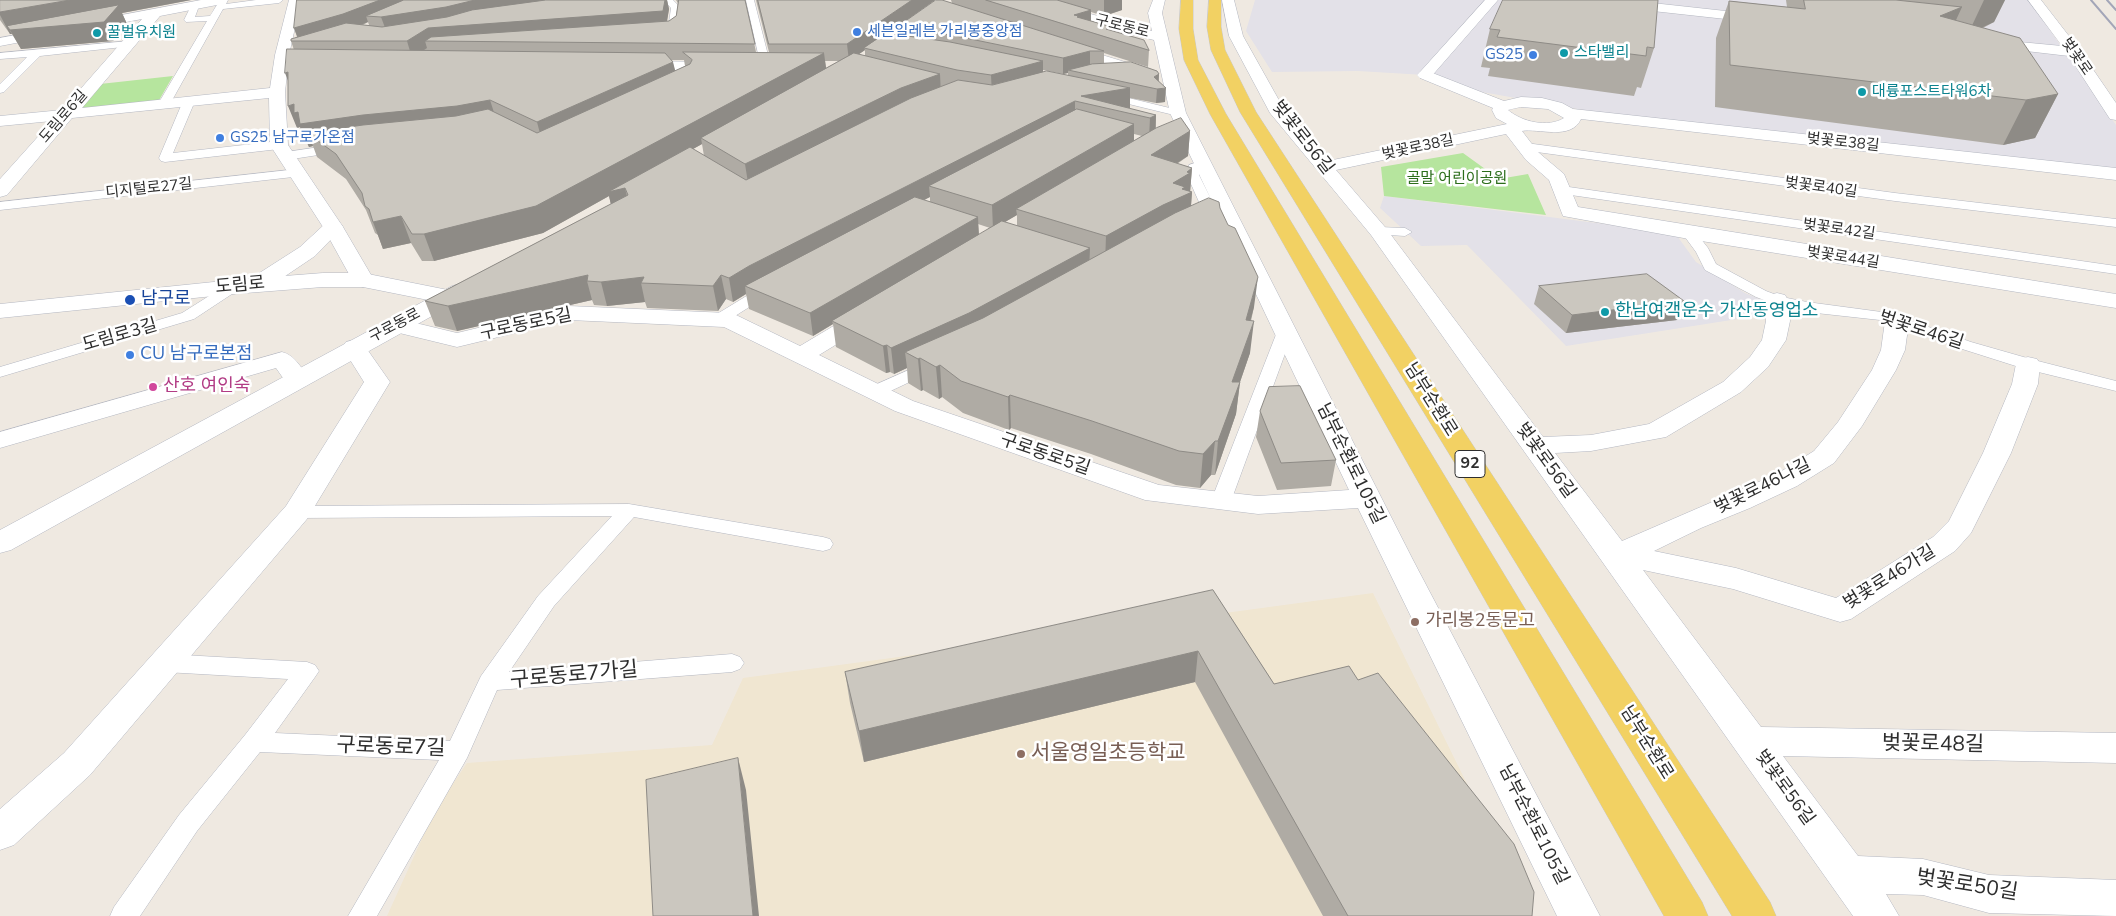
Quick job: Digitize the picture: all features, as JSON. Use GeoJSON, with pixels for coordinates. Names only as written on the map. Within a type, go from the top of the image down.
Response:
{"type":"FeatureCollection","features":[{"type":"Feature","properties":{"kind":"main road","name":"92"},"geometry":{"type":"LineString","coordinates":[[1187,0],[1186,29],[1191,60],[1218,114],[1687,916]]}},
{"type":"Feature","properties":{"kind":"main road","name":"남부순환로"},"geometry":{"type":"LineString","coordinates":[[1215,0],[1214,27],[1218,50],[1248,112],[1756,916]]}},
{"type":"Feature","properties":{"kind":"street"},"geometry":{"type":"LineString","coordinates":[[294,0],[288,59],[277,92],[283,151],[333,226],[363,280]]}},
{"type":"Feature","properties":{"kind":"street","name":"구로동로"},"geometry":{"type":"LineString","coordinates":[[1026,0],[1160,37]]}},
{"type":"Feature","properties":{"kind":"street","name":"남부순환로105길"},"geometry":{"type":"LineString","coordinates":[[1159,0],[1155,13],[1171,80],[1178,127],[1203,164],[1367,498],[1579,916]]}},
{"type":"Feature","properties":{"kind":"street","name":"벚꽃로56길"},"geometry":{"type":"LineString","coordinates":[[1228,0],[1236,36],[1278,113],[1324,167],[1391,232],[1534,446],[1878,916]]}},
{"type":"Feature","properties":{"kind":"street","name":"벚꽃로38길"},"geometry":{"type":"LineString","coordinates":[[1492,0],[1425,75],[1503,106],[1512,103],[1532,102],[1554,106],[1569,112],[2116,174]]}},
{"type":"Feature","properties":{"kind":"street"},"geometry":{"type":"LineString","coordinates":[[1589,0],[1777,20]]}},
{"type":"Feature","properties":{"kind":"street","name":"벚꽃로"},"geometry":{"type":"LineString","coordinates":[[2034,0],[2074,52],[2116,115]]}},
{"type":"Feature","properties":{"kind":"street"},"geometry":{"type":"LineString","coordinates":[[0,42],[156,12],[222,2]]}},
{"type":"Feature","properties":{"kind":"street","name":"도림로6길"},"geometry":{"type":"LineString","coordinates":[[0,191],[156,12]]}},
{"type":"Feature","properties":{"kind":"street"},"geometry":{"type":"LineString","coordinates":[[1975,42],[2074,52]]}},
{"type":"Feature","properties":{"kind":"street","name":"구로동로"},"geometry":{"type":"LineString","coordinates":[[1058,45],[1171,80]]}},
{"type":"Feature","properties":{"kind":"street"},"geometry":{"type":"LineString","coordinates":[[619,66],[685,72],[742,67],[785,67]]}},
{"type":"Feature","properties":{"kind":"street"},"geometry":{"type":"LineString","coordinates":[[0,121],[277,92]]}},
{"type":"Feature","properties":{"kind":"street","name":"벚꽃로38길"},"geometry":{"type":"LineString","coordinates":[[1503,106],[1500,110],[1502,114],[1516,122],[1526,147],[1532,156],[1557,178],[1570,212]]}},
{"type":"Feature","properties":{"kind":"street","name":"벚꽃로38길"},"geometry":{"type":"LineString","coordinates":[[1324,167],[1519,127],[1550,127],[1568,124],[1572,121],[1569,112]]}},
{"type":"Feature","properties":{"kind":"street","name":"벚꽃로44길"},"geometry":{"type":"LineString","coordinates":[[1570,212],[1689,233],[2116,301]]}},
{"type":"Feature","properties":{"kind":"street"},"geometry":{"type":"LineString","coordinates":[[258,284],[321,241],[333,226]]}},
{"type":"Feature","properties":{"kind":"street","name":"도림로"},"geometry":{"type":"LineString","coordinates":[[0,311],[258,284],[363,280],[448,297]]}},
{"type":"Feature","properties":{"kind":"street","name":"구로동로"},"geometry":{"type":"LineString","coordinates":[[0,543],[474,283]]}},
{"type":"Feature","properties":{"kind":"street"},"geometry":{"type":"LineString","coordinates":[[1534,446],[1591,443],[1657,431],[1732,387],[1759,362],[1774,340],[1778,321],[1777,300]]}},
{"type":"Feature","properties":{"kind":"street"},"geometry":{"type":"LineString","coordinates":[[800,356],[883,306]]}},
{"type":"Feature","properties":{"kind":"street","name":"구로동로5길"},"geometry":{"type":"LineString","coordinates":[[395,325],[457,340],[568,314],[728,320],[904,406],[1155,494],[1258,505],[1367,498]]}},
{"type":"Feature","properties":{"kind":"street","name":"벚꽃로46나길"},"geometry":{"type":"LineString","coordinates":[[1612,554],[1638,547],[1691,521],[1740,502],[1787,480],[1824,457],[1849,426],[1884,370],[1893,350],[1896,321]]}},
{"type":"Feature","properties":{"kind":"street"},"geometry":{"type":"LineString","coordinates":[[0,833],[77,764],[296,512],[377,382],[354,348]]}},
{"type":"Feature","properties":{"kind":"street"},"geometry":{"type":"LineString","coordinates":[[0,440],[282,359],[297,380]]}},
{"type":"Feature","properties":{"kind":"street","name":"벚꽃로46가길"},"geometry":{"type":"LineString","coordinates":[[1612,554],[1736,579],[1840,612],[1944,544],[1961,526],[1998,454],[2024,384],[2028,364]]}},
{"type":"Feature","properties":{"kind":"street","name":"벚꽃로48길"},"geometry":{"type":"LineString","coordinates":[[1750,741],[2116,748]]}},
{"type":"Feature","properties":{"kind":"street","name":"벚꽃로50길"},"geometry":{"type":"LineString","coordinates":[[1847,874],[1923,877],[1989,894],[2116,899]]}},
{"type":"Feature","properties":{"kind":"lane"},"geometry":{"type":"LineString","coordinates":[[164,104],[222,2],[279,0]]}},
{"type":"Feature","properties":{"kind":"lane"},"geometry":{"type":"LineString","coordinates":[[626,0],[629,4],[668,0],[676,8],[672,32],[652,34]]}},
{"type":"Feature","properties":{"kind":"lane"},"geometry":{"type":"LineString","coordinates":[[750,0],[766,67]]}},
{"type":"Feature","properties":{"kind":"lane"},"geometry":{"type":"LineString","coordinates":[[195,6],[189,20],[214,18]]}},
{"type":"Feature","properties":{"kind":"lane"},"geometry":{"type":"LineString","coordinates":[[0,56],[129,44]]}},
{"type":"Feature","properties":{"kind":"lane"},"geometry":{"type":"LineString","coordinates":[[0,90],[37,52]]}},
{"type":"Feature","properties":{"kind":"lane"},"geometry":{"type":"LineString","coordinates":[[1107,72],[1140,71]]}},
{"type":"Feature","properties":{"kind":"lane"},"geometry":{"type":"LineString","coordinates":[[1093,93],[1178,127]]}},
{"type":"Feature","properties":{"kind":"lane","name":"디지털로27길"},"geometry":{"type":"LineString","coordinates":[[189,101],[165,158],[283,151]]}},
{"type":"Feature","properties":{"kind":"lane"},"geometry":{"type":"LineString","coordinates":[[283,151],[353,146]]}},
{"type":"Feature","properties":{"kind":"lane","name":"벚꽃로40길"},"geometry":{"type":"LineString","coordinates":[[1526,147],[1998,212],[2116,223]]}},
{"type":"Feature","properties":{"kind":"lane"},"geometry":{"type":"LineString","coordinates":[[1192,225],[1209,217],[1210,212],[1192,175],[1193,168],[1203,164]]}},
{"type":"Feature","properties":{"kind":"lane","name":"디지털로27길"},"geometry":{"type":"LineString","coordinates":[[0,206],[298,173]]}},
{"type":"Feature","properties":{"kind":"lane","name":"벚꽃로42길"},"geometry":{"type":"LineString","coordinates":[[1562,190],[2116,270]]}},
{"type":"Feature","properties":{"kind":"lane","name":"벚꽃로46길"},"geometry":{"type":"LineString","coordinates":[[1689,233],[1703,251],[1710,267],[1760,294],[1777,300],[1808,306],[1883,316],[2028,364],[2116,386]]}},
{"type":"Feature","properties":{"kind":"lane"},"geometry":{"type":"LineString","coordinates":[[718,320],[776,285]]}},
{"type":"Feature","properties":{"kind":"lane","name":"도림로3길"},"geometry":{"type":"LineString","coordinates":[[0,372],[188,316],[233,287]]}},
{"type":"Feature","properties":{"kind":"lane"},"geometry":{"type":"LineString","coordinates":[[1221,501],[1286,332]]}},
{"type":"Feature","properties":{"kind":"lane"},"geometry":{"type":"LineString","coordinates":[[874,392],[943,360]]}},
{"type":"Feature","properties":{"kind":"lane"},"geometry":{"type":"LineString","coordinates":[[296,512],[629,510],[823,544]]}},
{"type":"Feature","properties":{"kind":"lane","name":"구로동로7가길"},"geometry":{"type":"LineString","coordinates":[[489,682],[546,601],[629,510]]}},
{"type":"Feature","properties":{"kind":"lane"},"geometry":{"type":"LineString","coordinates":[[124,916],[188,823],[254,742],[307,671],[165,663]]}},
{"type":"Feature","properties":{"kind":"lane","name":"구로동로7가길"},"geometry":{"type":"LineString","coordinates":[[489,682],[732,663]]}},
{"type":"Feature","properties":{"kind":"lane"},"geometry":{"type":"LineString","coordinates":[[458,751],[489,682]]}},
{"type":"Feature","properties":{"kind":"lane","name":"구로동로7길"},"geometry":{"type":"LineString","coordinates":[[254,742],[458,751],[362,916]]}},
{"type":"Feature","properties":{"kind":"shaded area"},"geometry":{"type":"Polygon","coordinates":[[[1255,0],[2029,0],[2116,125],[2116,174],[1634,119],[1482,92],[1425,75],[1358,71],[1272,72],[1246,31],[1255,0]]]}},
{"type":"Feature","properties":{"kind":"shaded area","name":"한남여객운수 가산동영업소"},"geometry":{"type":"Polygon","coordinates":[[[1384,196],[1675,233],[1696,262],[1745,293],[1769,303],[1763,315],[1566,346],[1467,245],[1421,246],[1380,208],[1384,196]]]}},
{"type":"Feature","properties":{"kind":"shaded area","name":"서울영일초등학교"},"geometry":{"type":"Polygon","coordinates":[[[1373,593],[1532,916],[387,916],[435,810],[467,763],[712,745],[743,678],[1373,593]]]}},
{"type":"Feature","properties":{"kind":"green space"},"geometry":{"type":"Polygon","coordinates":[[[173,76],[158,102],[79,111],[100,84],[173,76]]]}},
{"type":"Feature","properties":{"kind":"green space","name":"골말 어린이공원"},"geometry":{"type":"Polygon","coordinates":[[[1463,153],[1499,179],[1528,174],[1546,215],[1384,196],[1381,167],[1463,153]]]}},
{"type":"Feature","properties":{"kind":"building"},"geometry":{"type":"Polygon","coordinates":[[[0,0],[70,0],[0,12],[0,0]]]}},
{"type":"Feature","properties":{"kind":"building"},"geometry":{"type":"Polygon","coordinates":[[[297,0],[380,0],[343,14],[294,28],[297,0]]]}},
{"type":"Feature","properties":{"kind":"building"},"geometry":{"type":"Polygon","coordinates":[[[404,0],[475,0],[446,7],[381,17],[366,16],[404,0]]]}},
{"type":"Feature","properties":{"kind":"building"},"geometry":{"type":"Polygon","coordinates":[[[546,0],[665,0],[663,11],[428,28],[407,41],[291,41],[291,39],[346,23],[382,27],[447,17],[472,10],[546,0]]]}},
{"type":"Feature","properties":{"kind":"building"},"geometry":{"type":"Polygon","coordinates":[[[679,0],[745,0],[755,44],[425,41],[431,37],[669,21],[676,16],[679,0]]]}},
{"type":"Feature","properties":{"kind":"building"},"geometry":{"type":"Polygon","coordinates":[[[758,0],[912,0],[847,44],[769,44],[758,0]]]}},
{"type":"Feature","properties":{"kind":"building"},"geometry":{"type":"Polygon","coordinates":[[[936,0],[942,0],[1104,51],[1090,51],[1063,58],[951,35],[896,28],[936,0]]]}},
{"type":"Feature","properties":{"kind":"building"},"geometry":{"type":"Polygon","coordinates":[[[986,0],[1057,0],[1091,10],[1074,15],[1112,27],[1106,29],[1144,40],[1149,50],[986,0]]]}},
{"type":"Feature","properties":{"kind":"building"},"geometry":{"type":"Polygon","coordinates":[[[1503,0],[1658,0],[1654,48],[1647,47],[1646,56],[1497,37],[1500,30],[1490,29],[1503,0]]]}},
{"type":"Feature","properties":{"kind":"building"},"geometry":{"type":"Polygon","coordinates":[[[1804,0],[1896,0],[1962,7],[1940,16],[2020,38],[2058,94],[2026,100],[1730,65],[1729,1],[1805,9],[1804,0]]]}},
{"type":"Feature","properties":{"kind":"building"},"geometry":{"type":"Polygon","coordinates":[[[119,5],[104,22],[10,30],[7,26],[119,5]]]}},
{"type":"Feature","properties":{"kind":"building"},"geometry":{"type":"Polygon","coordinates":[[[886,33],[950,42],[1043,61],[991,75],[957,70],[864,48],[886,33]]]}},
{"type":"Feature","properties":{"kind":"building"},"geometry":{"type":"Polygon","coordinates":[[[287,49],[665,53],[673,62],[537,122],[490,100],[457,106],[363,115],[300,124],[298,112],[294,113],[294,104],[288,106],[288,72],[285,73],[287,49]]]}},
{"type":"Feature","properties":{"kind":"building"},"geometry":{"type":"Polygon","coordinates":[[[683,52],[824,53],[536,206],[424,234],[412,234],[401,216],[373,222],[369,209],[365,206],[362,193],[336,154],[307,133],[363,125],[456,116],[488,109],[537,133],[690,64],[692,60],[683,52]]]}},
{"type":"Feature","properties":{"kind":"building"},"geometry":{"type":"Polygon","coordinates":[[[854,53],[940,74],[901,88],[745,164],[701,138],[854,53]]]}},
{"type":"Feature","properties":{"kind":"building"},"geometry":{"type":"Polygon","coordinates":[[[1131,62],[1157,71],[1159,74],[1154,77],[1166,88],[1157,89],[1068,70],[1092,64],[1131,62]]]}},
{"type":"Feature","properties":{"kind":"building"},"geometry":{"type":"Polygon","coordinates":[[[1047,71],[1130,88],[1081,96],[1156,115],[1150,118],[1075,101],[749,266],[729,278],[721,275],[713,286],[641,283],[644,277],[601,282],[587,281],[588,275],[448,306],[425,301],[628,195],[625,188],[608,192],[690,147],[746,180],[911,98],[958,80],[992,85],[1047,71]]]}},
{"type":"Feature","properties":{"kind":"building"},"geometry":{"type":"Polygon","coordinates":[[[1077,109],[1134,124],[992,205],[929,186],[1077,109]]]}},
{"type":"Feature","properties":{"kind":"building"},"geometry":{"type":"Polygon","coordinates":[[[1181,118],[1190,131],[1151,155],[1192,168],[1187,172],[1190,173],[1173,183],[1185,187],[1182,189],[1192,192],[1163,205],[1106,236],[1016,209],[1156,128],[1181,118]]]}},
{"type":"Feature","properties":{"kind":"building"},"geometry":{"type":"Polygon","coordinates":[[[915,197],[978,217],[810,313],[745,286],[915,197]]]}},
{"type":"Feature","properties":{"kind":"building"},"geometry":{"type":"Polygon","coordinates":[[[1209,198],[1219,202],[1228,225],[1235,228],[1258,277],[1246,320],[1254,321],[1232,382],[1240,382],[1218,441],[1215,441],[1203,454],[1179,451],[1092,421],[1010,395],[1008,397],[961,381],[940,365],[936,367],[905,352],[983,318],[1175,213],[1209,198]]]}},
{"type":"Feature","properties":{"kind":"building"},"geometry":{"type":"Polygon","coordinates":[[[1002,221],[1090,248],[969,313],[891,348],[887,345],[883,346],[832,321],[1002,221]]]}},
{"type":"Feature","properties":{"kind":"building"},"geometry":{"type":"Polygon","coordinates":[[[1647,274],[1684,301],[1572,315],[1539,286],[1647,274]]]}},
{"type":"Feature","properties":{"kind":"building"},"geometry":{"type":"Polygon","coordinates":[[[1300,386],[1336,460],[1281,463],[1260,411],[1269,387],[1300,386]]]}},
{"type":"Feature","properties":{"kind":"building"},"geometry":{"type":"Polygon","coordinates":[[[1213,590],[1274,684],[1349,666],[1358,680],[1378,673],[1514,844],[1534,892],[1532,916],[1348,916],[1198,651],[859,731],[845,672],[1213,590]]]}},
{"type":"Feature","properties":{"kind":"building"},"geometry":{"type":"Polygon","coordinates":[[[738,758],[753,916],[653,916],[646,780],[738,758]]]}},
{"type":"Feature","properties":{"kind":"railway"},"geometry":{"type":"LineString","coordinates":[[2091,0],[2116,29]]}},
{"type":"Feature","properties":{"kind":"railway"},"geometry":{"type":"LineString","coordinates":[[2107,0],[2116,10]]}},
{"type":"Feature","properties":{"kind":"place","name":"세븐일레븐 가리봉중앙점"},"geometry":{"type":"Point","coordinates":[857,32]}},
{"type":"Feature","properties":{"kind":"place","name":"꿀벌유치원"},"geometry":{"type":"Point","coordinates":[97,33]}},
{"type":"Feature","properties":{"kind":"place","name":"스타밸리"},"geometry":{"type":"Point","coordinates":[1564,53]}},
{"type":"Feature","properties":{"kind":"place","name":"GS25"},"geometry":{"type":"Point","coordinates":[1533,55]}},
{"type":"Feature","properties":{"kind":"place","name":"대륭포스트타워6차"},"geometry":{"type":"Point","coordinates":[1862,92]}},
{"type":"Feature","properties":{"kind":"place","name":"GS25 남구로가온점"},"geometry":{"type":"Point","coordinates":[220,138]}},
{"type":"Feature","properties":{"kind":"place","name":"남구로"},"geometry":{"type":"Point","coordinates":[130,300]}},
{"type":"Feature","properties":{"kind":"place","name":"한남여객운수 가산동영업소"},"geometry":{"type":"Point","coordinates":[1605,312]}},
{"type":"Feature","properties":{"kind":"place","name":"CU 남구로본점"},"geometry":{"type":"Point","coordinates":[130,355]}},
{"type":"Feature","properties":{"kind":"place","name":"산호 여인숙"},"geometry":{"type":"Point","coordinates":[153,387]}},
{"type":"Feature","properties":{"kind":"place","name":"가리봉2동문고"},"geometry":{"type":"Point","coordinates":[1415,622]}},
{"type":"Feature","properties":{"kind":"place","name":"서울영일초등학교"},"geometry":{"type":"Point","coordinates":[1021,754]}}]}
